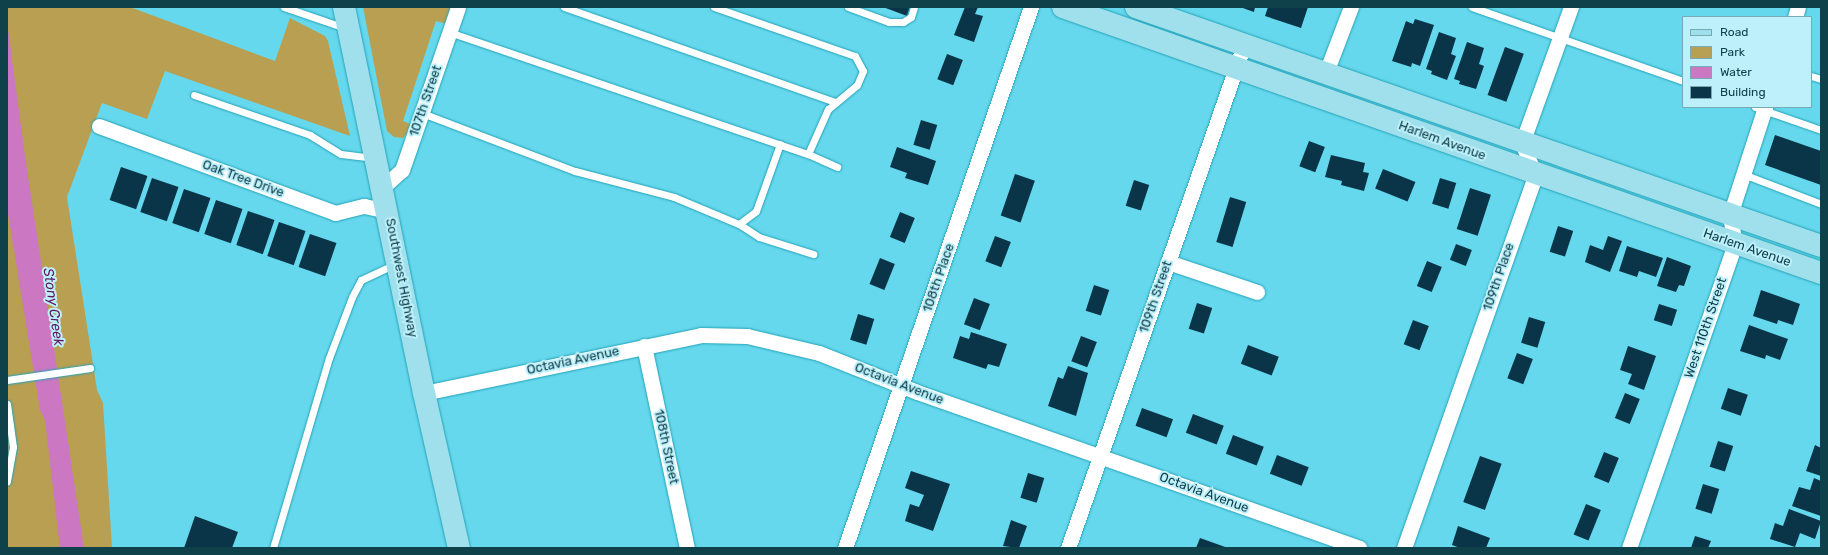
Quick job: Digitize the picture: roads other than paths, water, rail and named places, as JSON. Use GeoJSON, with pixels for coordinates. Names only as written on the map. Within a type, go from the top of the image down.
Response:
{"type":"FeatureCollection","features":[{"type":"Feature","properties":{"kind":"main road","name":"Southwest Highway"},"geometry":{"type":"LineString","coordinates":[[344,7],[388,211],[424,393],[460,548]]}},
{"type":"Feature","properties":{"kind":"main road","name":"Harlem Avenue"},"geometry":{"type":"LineString","coordinates":[[1063,7],[1821,273]]}},
{"type":"Feature","properties":{"kind":"main road","name":"Harlem Avenue"},"geometry":{"type":"LineString","coordinates":[[1136,7],[1325,75],[1730,215],[1820,243]]}},
{"type":"Feature","properties":{"kind":"street","name":"107th Street"},"geometry":{"type":"LineString","coordinates":[[383,187],[402,170],[458,7]]}},
{"type":"Feature","properties":{"kind":"street","name":"108th Place"},"geometry":{"type":"LineString","coordinates":[[845,548],[903,385],[1031,7]]}},
{"type":"Feature","properties":{"kind":"street"},"geometry":{"type":"LineString","coordinates":[[1325,75],[1351,7]]}},
{"type":"Feature","properties":{"kind":"street"},"geometry":{"type":"LineString","coordinates":[[1536,174],[1522,143],[1571,7]]}},
{"type":"Feature","properties":{"kind":"street","name":"109th Street"},"geometry":{"type":"LineString","coordinates":[[1068,548],[1244,45]]}},
{"type":"Feature","properties":{"kind":"street","name":"West 110th Street"},"geometry":{"type":"LineString","coordinates":[[1629,548],[1735,244],[1730,215],[1762,108]]}},
{"type":"Feature","properties":{"kind":"street","name":"Oak Tree Drive"},"geometry":{"type":"LineString","coordinates":[[99,126],[335,213],[364,206],[388,211]]}},
{"type":"Feature","properties":{"kind":"street","name":"109th Place"},"geometry":{"type":"LineString","coordinates":[[1404,548],[1536,174]]}},
{"type":"Feature","properties":{"kind":"street"},"geometry":{"type":"LineString","coordinates":[[1168,262],[1257,292]]}},
{"type":"Feature","properties":{"kind":"street","name":"Octavia Avenue"},"geometry":{"type":"LineString","coordinates":[[424,393],[701,335],[747,336],[819,354],[903,385],[916,392],[1359,548]]}},
{"type":"Feature","properties":{"kind":"street","name":"108th Street"},"geometry":{"type":"LineString","coordinates":[[644,346],[687,548]]}},
{"type":"Feature","properties":{"kind":"lane"},"geometry":{"type":"LineString","coordinates":[[284,7],[349,29]]}},
{"type":"Feature","properties":{"kind":"lane"},"geometry":{"type":"LineString","coordinates":[[564,7],[836,102]]}},
{"type":"Feature","properties":{"kind":"lane"},"geometry":{"type":"LineString","coordinates":[[714,7],[855,56],[863,71],[857,85],[828,109],[808,154]]}},
{"type":"Feature","properties":{"kind":"lane"},"geometry":{"type":"LineString","coordinates":[[848,7],[889,22],[903,22],[911,17],[914,7]]}},
{"type":"Feature","properties":{"kind":"lane"},"geometry":{"type":"LineString","coordinates":[[1472,7],[1682,81]]}},
{"type":"Feature","properties":{"kind":"lane"},"geometry":{"type":"LineString","coordinates":[[449,32],[780,144],[808,154],[837,167]]}},
{"type":"Feature","properties":{"kind":"lane"},"geometry":{"type":"LineString","coordinates":[[194,95],[310,135],[341,154],[377,159]]}},
{"type":"Feature","properties":{"kind":"lane"},"geometry":{"type":"LineString","coordinates":[[1762,108],[1821,130]]}},
{"type":"Feature","properties":{"kind":"lane"},"geometry":{"type":"LineString","coordinates":[[422,113],[576,171],[674,197],[739,224],[759,237],[814,254]]}},
{"type":"Feature","properties":{"kind":"lane"},"geometry":{"type":"LineString","coordinates":[[739,224],[756,211],[780,144]]}},
{"type":"Feature","properties":{"kind":"lane"},"geometry":{"type":"LineString","coordinates":[[1743,174],[1821,204]]}},
{"type":"Feature","properties":{"kind":"lane"},"geometry":{"type":"LineString","coordinates":[[273,548],[329,358],[352,297],[361,280],[398,262]]}},
{"type":"Feature","properties":{"kind":"lane"},"geometry":{"type":"LineString","coordinates":[[7,380],[90,368]]}},
{"type":"Feature","properties":{"kind":"lane"},"geometry":{"type":"LineString","coordinates":[[7,404],[13,447],[7,481]]}},
{"type":"Feature","properties":{"kind":"water"},"geometry":{"type":"Polygon","coordinates":[[[7,22],[25,156],[84,548],[60,548],[45,420],[40,410],[7,207],[7,22]]]}},
{"type":"Feature","properties":{"kind":"water label","name":"Stony Creek"},"geometry":{"type":"Point","coordinates":[53,307]}}]}
